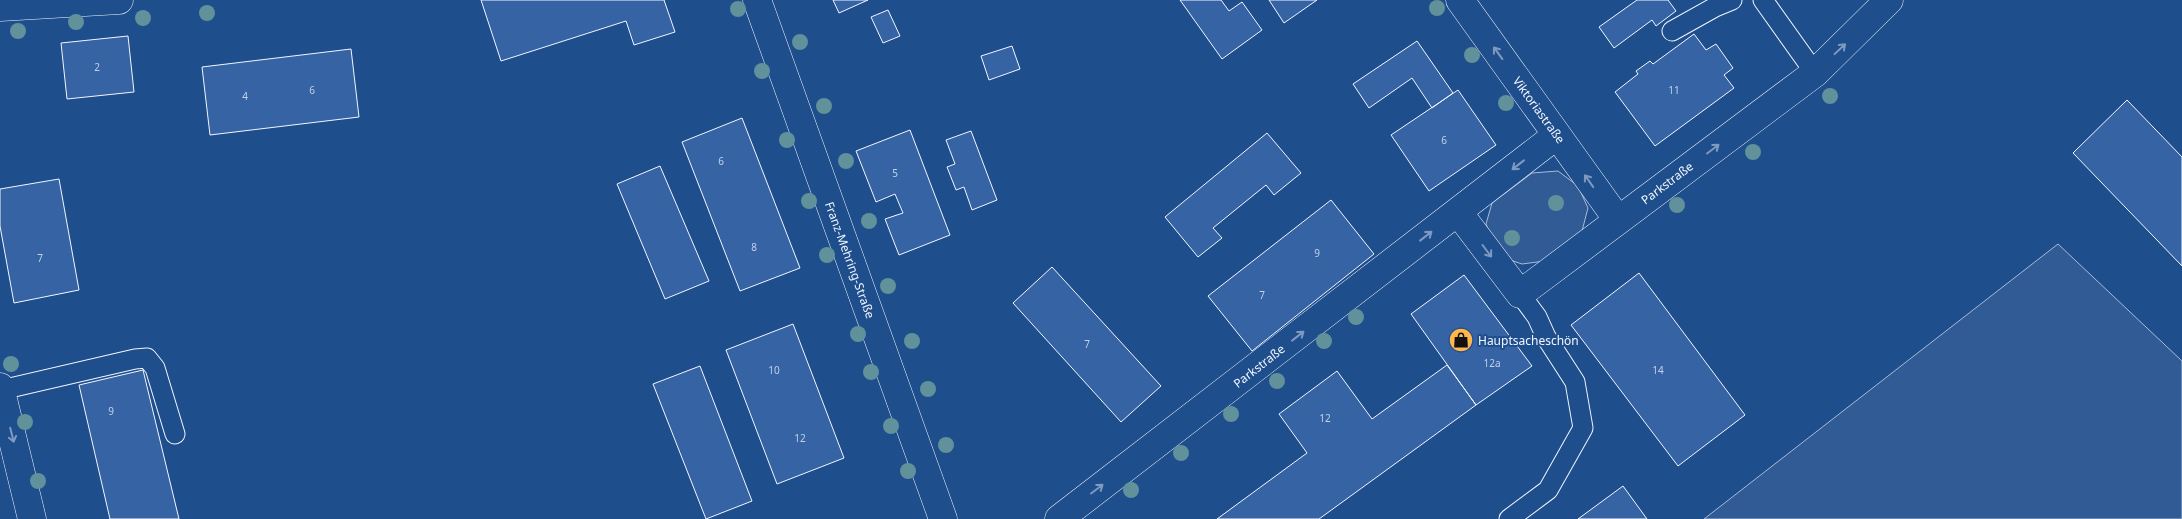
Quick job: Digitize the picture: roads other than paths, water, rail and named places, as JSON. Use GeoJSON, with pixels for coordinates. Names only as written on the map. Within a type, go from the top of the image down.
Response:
{"type":"FeatureCollection","features":[{"type":"Feature","properties":{"kind":"street"},"geometry":{"type":"LineString","coordinates":[[0,7],[119,0]]}},
{"type":"Feature","properties":{"kind":"street","name":"Franz-Mehring-Straße"},"geometry":{"type":"LineString","coordinates":[[757,0],[943,519]]}},
{"type":"Feature","properties":{"kind":"street","name":"Viktoriastraße"},"geometry":{"type":"LineString","coordinates":[[1460,0],[1618,220]]}},
{"type":"Feature","properties":{"kind":"street","name":"Parkstraße"},"geometry":{"type":"LineString","coordinates":[[1520,294],[1816,73],[1889,0]]}},
{"type":"Feature","properties":{"kind":"street","name":"Parkstraße"},"geometry":{"type":"LineString","coordinates":[[1059,519],[1557,135]]}},
{"type":"Feature","properties":{"kind":"street"},"geometry":{"type":"LineString","coordinates":[[1458,212],[1520,294]]}},
{"type":"Feature","properties":{"kind":"street"},"geometry":{"type":"LineString","coordinates":[[0,389],[32,519]]}},
{"type":"Feature","properties":{"kind":"lane"},"geometry":{"type":"LineString","coordinates":[[1672,31],[1732,0]]}},
{"type":"Feature","properties":{"kind":"lane"},"geometry":{"type":"LineString","coordinates":[[1763,0],[1816,73]]}},
{"type":"Feature","properties":{"kind":"lane"},"geometry":{"type":"LineString","coordinates":[[1509,519],[1548,490],[1584,428],[1575,382],[1546,337],[1537,317],[1520,294]]}},
{"type":"Feature","properties":{"kind":"lane"},"geometry":{"type":"LineString","coordinates":[[0,389],[146,358],[155,368],[175,434]]}},
{"type":"Feature","properties":{"kind":"place","name":"Hauptsacheschön"},"geometry":{"type":"Point","coordinates":[1461,340]}}]}
